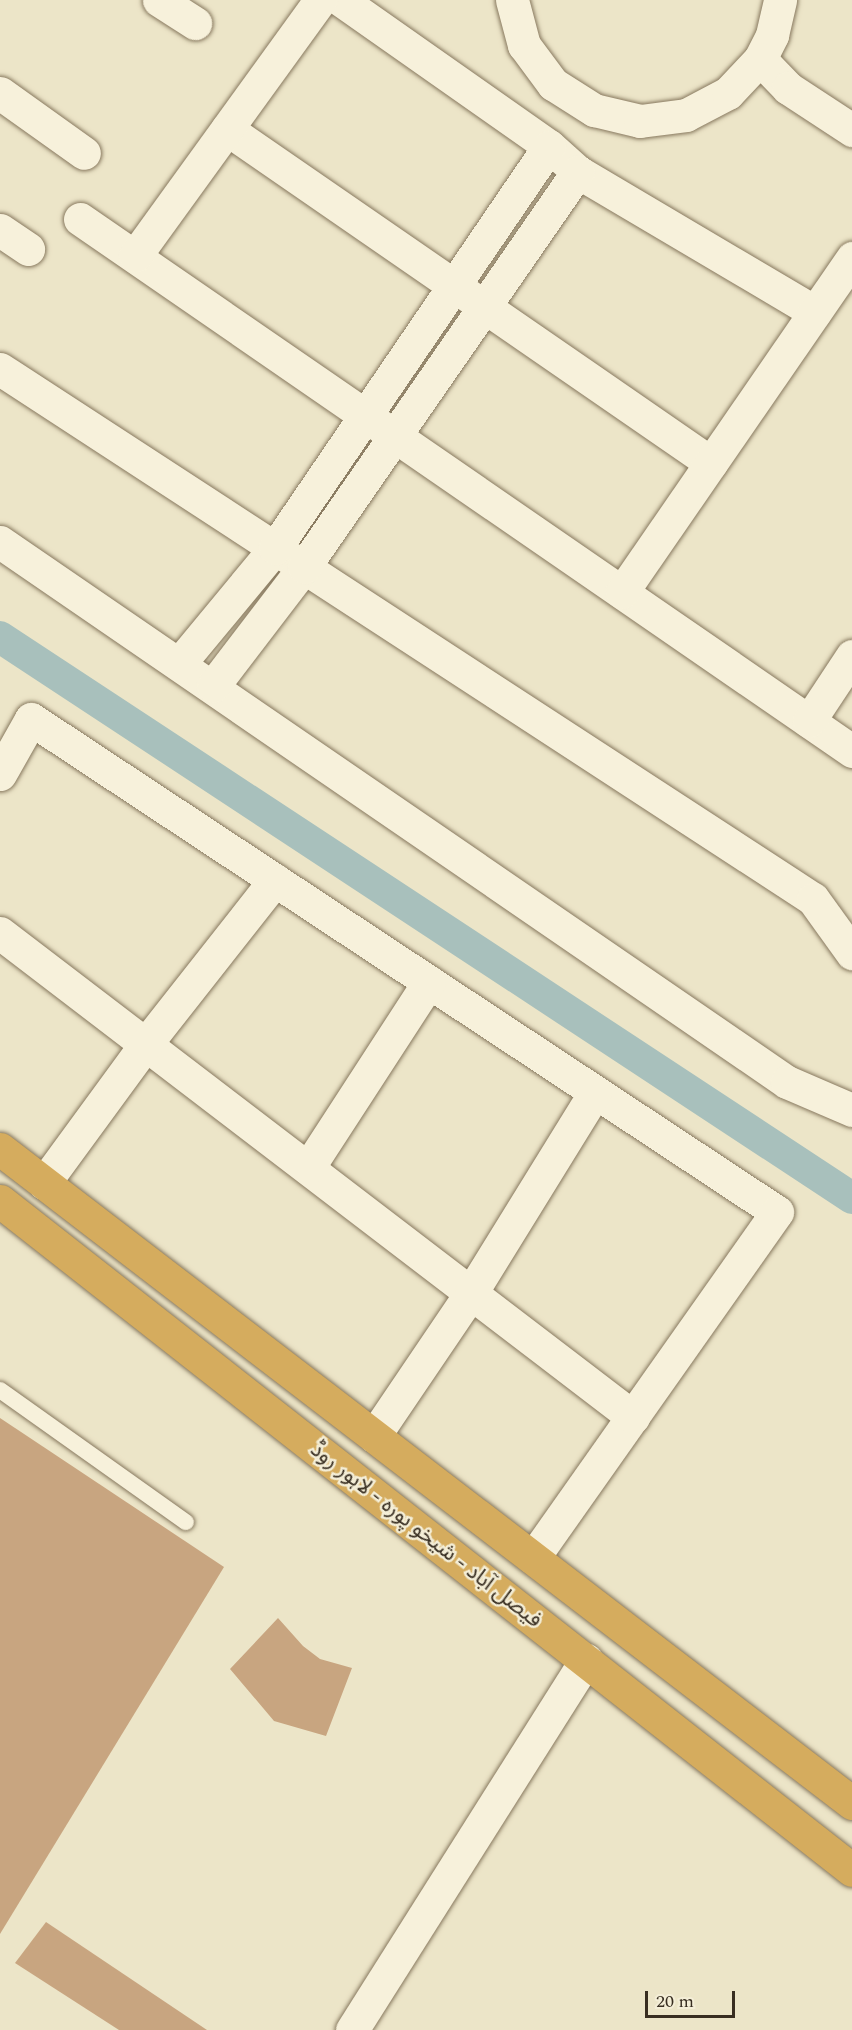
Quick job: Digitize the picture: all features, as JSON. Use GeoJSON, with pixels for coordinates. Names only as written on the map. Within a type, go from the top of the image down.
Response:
{"type":"FeatureCollection","features":[{"type":"Feature","properties":{"kind":"highway","name":"فیصل آباد - شیخو پورہ - لاہور روڈ"},"geometry":{"type":"LineString","coordinates":[[0,1149],[852,1803]]}},
{"type":"Feature","properties":{"kind":"highway","name":"فیصل آباد - شیخو پورہ - لاہور روڈ"},"geometry":{"type":"LineString","coordinates":[[0,1201],[852,1870]]}},
{"type":"Feature","properties":{"kind":"street"},"geometry":{"type":"LineString","coordinates":[[159,0],[195,23]]}},
{"type":"Feature","properties":{"kind":"street"},"geometry":{"type":"LineString","coordinates":[[135,256],[320,0]]}},
{"type":"Feature","properties":{"kind":"street"},"geometry":{"type":"LineString","coordinates":[[341,0],[549,146],[578,172],[815,312]]}},
{"type":"Feature","properties":{"kind":"street"},"geometry":{"type":"LineString","coordinates":[[512,0],[524,45],[537,66],[573,99],[616,118],[663,120],[697,111],[728,93],[760,59],[772,35],[780,0]]}},
{"type":"Feature","properties":{"kind":"street"},"geometry":{"type":"LineString","coordinates":[[760,59],[788,88],[852,130]]}},
{"type":"Feature","properties":{"kind":"street"},"geometry":{"type":"LineString","coordinates":[[0,93],[84,153]]}},
{"type":"Feature","properties":{"kind":"street"},"geometry":{"type":"LineString","coordinates":[[227,129],[711,462]]}},
{"type":"Feature","properties":{"kind":"street"},"geometry":{"type":"LineString","coordinates":[[178,664],[275,548],[456,287],[549,146]]}},
{"type":"Feature","properties":{"kind":"street"},"geometry":{"type":"LineString","coordinates":[[213,686],[304,567],[578,172]]}},
{"type":"Feature","properties":{"kind":"street"},"geometry":{"type":"LineString","coordinates":[[80,219],[852,751]]}},
{"type":"Feature","properties":{"kind":"street"},"geometry":{"type":"LineString","coordinates":[[0,230],[28,249]]}},
{"type":"Feature","properties":{"kind":"street"},"geometry":{"type":"LineString","coordinates":[[622,592],[852,258]]}},
{"type":"Feature","properties":{"kind":"street"},"geometry":{"type":"LineString","coordinates":[[0,369],[813,899],[852,953]]}},
{"type":"Feature","properties":{"kind":"street"},"geometry":{"type":"LineString","coordinates":[[0,542],[787,1082],[852,1110]]}},
{"type":"Feature","properties":{"kind":"street"},"geometry":{"type":"LineString","coordinates":[[809,721],[852,656]]}},
{"type":"Feature","properties":{"kind":"street"},"geometry":{"type":"LineString","coordinates":[[0,774],[31,719],[777,1212],[533,1558]]}},
{"type":"Feature","properties":{"kind":"street"},"geometry":{"type":"LineString","coordinates":[[44,1183],[145,1045],[275,880]]}},
{"type":"Feature","properties":{"kind":"street"},"geometry":{"type":"LineString","coordinates":[[0,933],[633,1417]]}},
{"type":"Feature","properties":{"kind":"street"},"geometry":{"type":"LineString","coordinates":[[308,1168],[429,982]]}},
{"type":"Feature","properties":{"kind":"street"},"geometry":{"type":"LineString","coordinates":[[374,1436],[471,1293],[595,1092]]}},
{"type":"Feature","properties":{"kind":"street"},"geometry":{"type":"LineString","coordinates":[[352,2030],[586,1660]]}},
{"type":"Feature","properties":{"kind":"lane"},"geometry":{"type":"LineString","coordinates":[[0,1390],[186,1522]]}},
{"type":"Feature","properties":{"kind":"building"},"geometry":{"type":"Polygon","coordinates":[[[0,1418],[224,1567],[0,1934],[0,1418]]]}},
{"type":"Feature","properties":{"kind":"building"},"geometry":{"type":"Polygon","coordinates":[[[278,1618],[303,1646],[320,1659],[352,1668],[326,1736],[274,1721],[230,1669],[278,1618]]]}},
{"type":"Feature","properties":{"kind":"building"},"geometry":{"type":"Polygon","coordinates":[[[46,1922],[207,2030],[119,2030],[15,1963],[46,1922]]]}},
{"type":"Feature","properties":{"kind":"waterway"},"geometry":{"type":"LineString","coordinates":[[0,637],[852,1198]]}}]}
